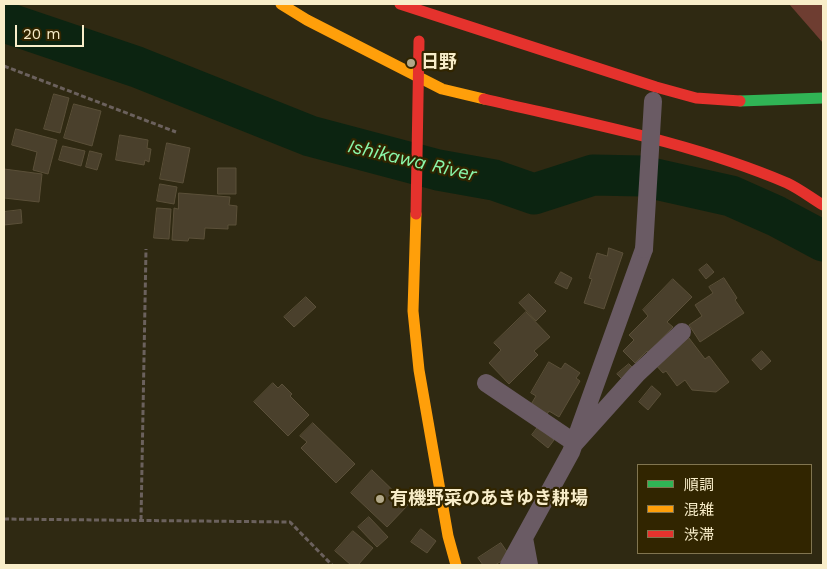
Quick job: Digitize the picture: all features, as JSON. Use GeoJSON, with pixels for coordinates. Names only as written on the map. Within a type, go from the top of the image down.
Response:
{"type":"FeatureCollection","features":[{"type":"Feature","properties":{"kind":"street"},"geometry":{"type":"LineString","coordinates":[[281,4],[307,20],[442,89],[637,135],[713,156],[789,184],[823,205]]}},
{"type":"Feature","properties":{"kind":"street"},"geometry":{"type":"LineString","coordinates":[[400,4],[655,94],[731,101],[823,98]]}},
{"type":"Feature","properties":{"kind":"street"},"geometry":{"type":"LineString","coordinates":[[418,10],[413,311],[419,370],[448,536],[456,565]]}},
{"type":"Feature","properties":{"kind":"street"},"geometry":{"type":"LineString","coordinates":[[510,565],[575,443],[644,249],[655,94]]}},
{"type":"Feature","properties":{"kind":"street"},"geometry":{"type":"LineString","coordinates":[[575,443],[638,374],[682,332]]}},
{"type":"Feature","properties":{"kind":"street"},"geometry":{"type":"LineString","coordinates":[[486,383],[575,443]]}},
{"type":"Feature","properties":{"kind":"street"},"geometry":{"type":"LineString","coordinates":[[524,538],[529,565]]}},
{"type":"Feature","properties":{"kind":"path"},"geometry":{"type":"LineString","coordinates":[[4,66],[176,132]]}},
{"type":"Feature","properties":{"kind":"path"},"geometry":{"type":"LineString","coordinates":[[141,520],[146,249]]}},
{"type":"Feature","properties":{"kind":"path"},"geometry":{"type":"LineString","coordinates":[[4,519],[290,522],[332,565]]}},
{"type":"Feature","properties":{"kind":"shaded area"},"geometry":{"type":"Polygon","coordinates":[[[789,4],[823,4],[823,43],[789,4]]]}},
{"type":"Feature","properties":{"kind":"building"},"geometry":{"type":"Polygon","coordinates":[[[54,94],[69,98],[60,133],[44,129],[54,94]]]}},
{"type":"Feature","properties":{"kind":"building"},"geometry":{"type":"Polygon","coordinates":[[[74,104],[101,111],[92,146],[64,138],[74,104]]]}},
{"type":"Feature","properties":{"kind":"building"},"geometry":{"type":"Polygon","coordinates":[[[16,129],[57,140],[48,174],[33,170],[37,152],[12,145],[16,129]]]}},
{"type":"Feature","properties":{"kind":"building"},"geometry":{"type":"Polygon","coordinates":[[[120,135],[148,140],[147,148],[151,149],[149,162],[145,160],[144,165],[116,160],[120,135]]]}},
{"type":"Feature","properties":{"kind":"building"},"geometry":{"type":"Polygon","coordinates":[[[167,143],[190,148],[183,183],[160,179],[167,143]]]}},
{"type":"Feature","properties":{"kind":"building"},"geometry":{"type":"Polygon","coordinates":[[[63,146],[85,151],[81,166],[59,160],[63,146]]]}},
{"type":"Feature","properties":{"kind":"building"},"geometry":{"type":"Polygon","coordinates":[[[90,151],[102,154],[97,170],[86,167],[90,151]]]}},
{"type":"Feature","properties":{"kind":"building"},"geometry":{"type":"Polygon","coordinates":[[[218,168],[236,168],[236,194],[218,194],[218,168]]]}},
{"type":"Feature","properties":{"kind":"building"},"geometry":{"type":"Polygon","coordinates":[[[4,169],[42,174],[39,202],[4,198],[4,169]]]}},
{"type":"Feature","properties":{"kind":"building"},"geometry":{"type":"Polygon","coordinates":[[[160,184],[177,187],[174,204],[157,201],[160,184]]]}},
{"type":"Feature","properties":{"kind":"building"},"geometry":{"type":"Polygon","coordinates":[[[179,193],[230,197],[229,205],[237,206],[236,225],[228,225],[228,229],[205,228],[204,239],[172,240],[174,208],[178,209],[179,193]]]}},
{"type":"Feature","properties":{"kind":"building"},"geometry":{"type":"Polygon","coordinates":[[[157,208],[171,209],[169,239],[154,238],[157,208]]]}},
{"type":"Feature","properties":{"kind":"building"},"geometry":{"type":"Polygon","coordinates":[[[21,210],[22,223],[4,225],[4,212],[21,210]]]}},
{"type":"Feature","properties":{"kind":"building"},"geometry":{"type":"Polygon","coordinates":[[[609,248],[623,253],[604,309],[584,303],[592,279],[589,278],[597,253],[607,256],[609,248]]]}},
{"type":"Feature","properties":{"kind":"building"},"geometry":{"type":"Polygon","coordinates":[[[707,264],[714,272],[706,279],[699,270],[707,264]]]}},
{"type":"Feature","properties":{"kind":"building"},"geometry":{"type":"Polygon","coordinates":[[[561,272],[572,278],[567,289],[555,283],[561,272]]]}},
{"type":"Feature","properties":{"kind":"building"},"geometry":{"type":"Polygon","coordinates":[[[724,278],[744,313],[700,342],[689,325],[702,316],[695,305],[713,293],[709,287],[724,278]]]}},
{"type":"Feature","properties":{"kind":"building"},"geometry":{"type":"Polygon","coordinates":[[[673,279],[692,297],[667,322],[673,327],[648,353],[647,351],[635,363],[623,351],[634,340],[629,335],[648,316],[643,310],[673,279]]]}},
{"type":"Feature","properties":{"kind":"building"},"geometry":{"type":"Polygon","coordinates":[[[529,294],[546,311],[536,321],[519,303],[529,294]]]}},
{"type":"Feature","properties":{"kind":"building"},"geometry":{"type":"Polygon","coordinates":[[[306,297],[316,307],[294,327],[284,317],[306,297]]]}},
{"type":"Feature","properties":{"kind":"building"},"geometry":{"type":"Polygon","coordinates":[[[526,312],[550,337],[534,351],[538,355],[509,384],[489,363],[501,350],[494,343],[526,312]]]}},
{"type":"Feature","properties":{"kind":"building"},"geometry":{"type":"Polygon","coordinates":[[[689,338],[705,359],[709,356],[729,382],[716,392],[692,390],[685,380],[677,386],[666,371],[663,373],[655,364],[689,338]]]}},
{"type":"Feature","properties":{"kind":"building"},"geometry":{"type":"Polygon","coordinates":[[[762,351],[771,361],[761,370],[752,360],[762,351]]]}},
{"type":"Feature","properties":{"kind":"building"},"geometry":{"type":"Polygon","coordinates":[[[549,362],[561,369],[565,363],[580,373],[576,378],[580,381],[559,417],[549,411],[546,416],[530,406],[536,396],[531,393],[549,362]]]}},
{"type":"Feature","properties":{"kind":"building"},"geometry":{"type":"Polygon","coordinates":[[[629,364],[634,369],[623,380],[617,374],[629,364]]]}},
{"type":"Feature","properties":{"kind":"building"},"geometry":{"type":"Polygon","coordinates":[[[273,383],[278,388],[282,384],[292,394],[290,396],[309,415],[288,436],[254,402],[273,383]]]}},
{"type":"Feature","properties":{"kind":"building"},"geometry":{"type":"Polygon","coordinates":[[[652,386],[661,394],[648,410],[639,402],[652,386]]]}},
{"type":"Feature","properties":{"kind":"building"},"geometry":{"type":"Polygon","coordinates":[[[313,423],[355,464],[336,483],[301,448],[307,442],[300,436],[313,423]]]}},
{"type":"Feature","properties":{"kind":"building"},"geometry":{"type":"Polygon","coordinates":[[[538,427],[554,440],[548,448],[532,435],[538,427]]]}},
{"type":"Feature","properties":{"kind":"building","name":"有機野菜のあきゆき耕場"},"geometry":{"type":"Polygon","coordinates":[[[372,470],[408,505],[387,527],[351,493],[372,470]]]}},
{"type":"Feature","properties":{"kind":"building"},"geometry":{"type":"Polygon","coordinates":[[[369,517],[388,537],[377,547],[358,527],[369,517]]]}},
{"type":"Feature","properties":{"kind":"building"},"geometry":{"type":"Polygon","coordinates":[[[421,529],[436,541],[427,553],[411,542],[421,529]]]}},
{"type":"Feature","properties":{"kind":"building"},"geometry":{"type":"Polygon","coordinates":[[[353,531],[373,548],[358,565],[351,565],[335,551],[353,531]]]}},
{"type":"Feature","properties":{"kind":"building"},"geometry":{"type":"Polygon","coordinates":[[[501,543],[510,556],[495,565],[483,565],[478,558],[501,543]]]}},
{"type":"Feature","properties":{"kind":"waterway","name":"Ishikawa River"},"geometry":{"type":"LineString","coordinates":[[4,22],[137,67],[310,136],[438,170],[494,180],[534,194],[593,175],[642,176],[731,196],[776,216],[823,241]]}},
{"type":"Feature","properties":{"kind":"traffic: fast"},"geometry":{"type":"LineString","coordinates":[[740,101],[823,98]]}},
{"type":"Feature","properties":{"kind":"traffic: slow"},"geometry":{"type":"LineString","coordinates":[[281,4],[307,20],[442,89],[484,99]]}},
{"type":"Feature","properties":{"kind":"traffic: slow"},"geometry":{"type":"LineString","coordinates":[[416,214],[413,311],[419,370],[448,536],[456,565]]}},
{"type":"Feature","properties":{"kind":"traffic: jam"},"geometry":{"type":"LineString","coordinates":[[400,4],[656,87],[696,98],[740,101]]}},
{"type":"Feature","properties":{"kind":"traffic: jam"},"geometry":{"type":"LineString","coordinates":[[416,214],[419,41]]}},
{"type":"Feature","properties":{"kind":"traffic: jam"},"geometry":{"type":"LineString","coordinates":[[484,99],[599,125],[714,156],[787,183],[823,205]]}},
{"type":"Feature","properties":{"kind":"place","name":"日野"},"geometry":{"type":"Point","coordinates":[411,63]}},
{"type":"Feature","properties":{"kind":"place","name":"有機野菜のあきゆき耕場"},"geometry":{"type":"Point","coordinates":[380,499]}}]}
